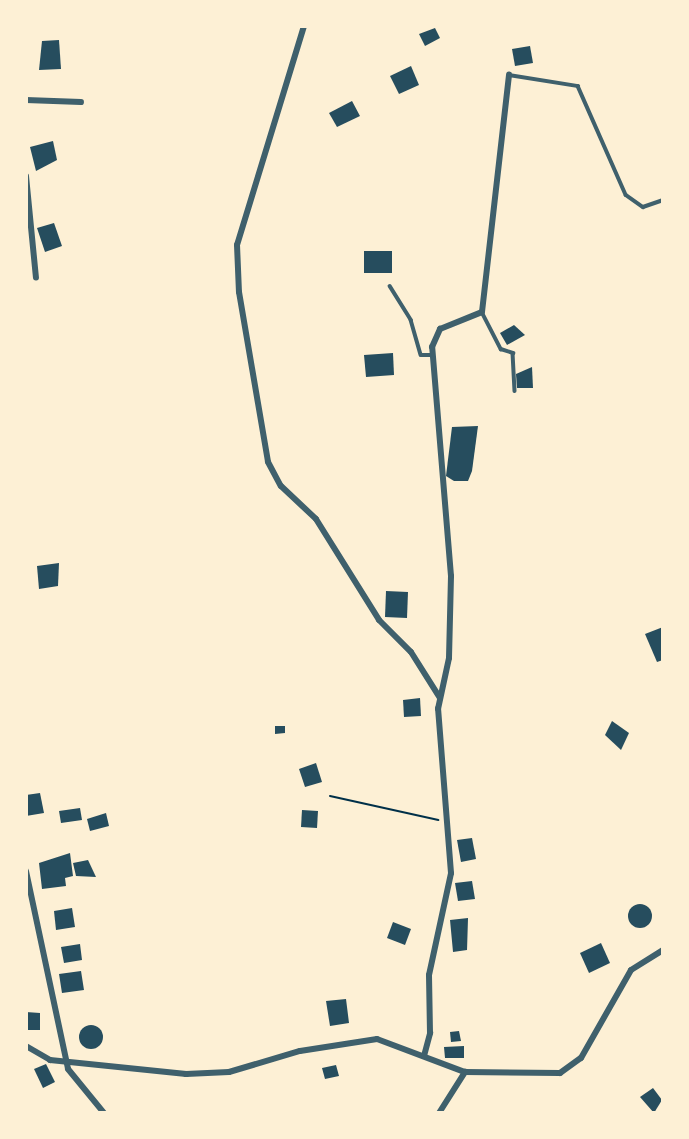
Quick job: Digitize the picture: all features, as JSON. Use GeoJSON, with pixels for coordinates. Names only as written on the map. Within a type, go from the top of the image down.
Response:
{"type":"FeatureCollection","features":[{"type":"Feature","properties":{"kind":"street"},"geometry":{"type":"LineString","coordinates":[[304,26],[237,245],[239,292],[268,462],[281,486],[324,529],[379,620],[411,652],[440,698]]}},
{"type":"Feature","properties":{"kind":"street"},"geometry":{"type":"LineString","coordinates":[[424,1056],[430,1032],[429,975],[451,873],[450,822],[440,698],[451,576],[432,355],[440,329],[482,312],[509,75]]}},
{"type":"Feature","properties":{"kind":"street"},"geometry":{"type":"LineString","coordinates":[[26,100],[81,102]]}},
{"type":"Feature","properties":{"kind":"street"},"geometry":{"type":"LineString","coordinates":[[26,176],[36,278]]}},
{"type":"Feature","properties":{"kind":"street"},"geometry":{"type":"LineString","coordinates":[[26,870],[69,1062],[104,1113]]}},
{"type":"Feature","properties":{"kind":"street"},"geometry":{"type":"LineString","coordinates":[[26,1046],[69,1062],[229,1072],[300,1051],[377,1040],[465,1072],[560,1073],[581,1058],[631,970],[663,950]]}},
{"type":"Feature","properties":{"kind":"street"},"geometry":{"type":"LineString","coordinates":[[439,1113],[465,1072]]}},
{"type":"Feature","properties":{"kind":"lane"},"geometry":{"type":"LineString","coordinates":[[509,75],[578,86],[626,195],[643,207],[663,200]]}},
{"type":"Feature","properties":{"kind":"lane"},"geometry":{"type":"LineString","coordinates":[[390,286],[411,320],[421,355],[432,355]]}},
{"type":"Feature","properties":{"kind":"lane"},"geometry":{"type":"LineString","coordinates":[[482,312],[501,349],[513,353],[515,391]]}},
{"type":"Feature","properties":{"kind":"path"},"geometry":{"type":"LineString","coordinates":[[330,796],[450,822]]}},
{"type":"Feature","properties":{"kind":"building"},"geometry":{"type":"Polygon","coordinates":[[[435,28],[440,38],[425,46],[419,34],[435,28]]]}},
{"type":"Feature","properties":{"kind":"building"},"geometry":{"type":"Polygon","coordinates":[[[59,40],[61,69],[39,70],[42,41],[59,40]]]}},
{"type":"Feature","properties":{"kind":"building"},"geometry":{"type":"Polygon","coordinates":[[[530,46],[533,63],[515,66],[512,49],[530,46]]]}},
{"type":"Feature","properties":{"kind":"building"},"geometry":{"type":"Polygon","coordinates":[[[411,66],[419,85],[399,94],[390,76],[411,66]]]}},
{"type":"Feature","properties":{"kind":"building"},"geometry":{"type":"Polygon","coordinates":[[[352,101],[360,116],[337,127],[329,113],[352,101]]]}},
{"type":"Feature","properties":{"kind":"building"},"geometry":{"type":"Polygon","coordinates":[[[53,141],[57,160],[36,171],[30,147],[53,141]]]}},
{"type":"Feature","properties":{"kind":"building"},"geometry":{"type":"Polygon","coordinates":[[[54,223],[62,246],[45,252],[37,228],[54,223]]]}},
{"type":"Feature","properties":{"kind":"building"},"geometry":{"type":"Polygon","coordinates":[[[364,251],[392,251],[392,273],[364,273],[364,251]]]}},
{"type":"Feature","properties":{"kind":"building"},"geometry":{"type":"Polygon","coordinates":[[[514,325],[525,335],[507,345],[500,333],[514,325]]]}},
{"type":"Feature","properties":{"kind":"building"},"geometry":{"type":"Polygon","coordinates":[[[393,353],[394,375],[366,377],[364,355],[393,353]]]}},
{"type":"Feature","properties":{"kind":"building"},"geometry":{"type":"Polygon","coordinates":[[[532,367],[533,388],[517,388],[516,374],[532,367]]]}},
{"type":"Feature","properties":{"kind":"building"},"geometry":{"type":"Polygon","coordinates":[[[478,426],[472,471],[468,481],[454,481],[446,476],[452,427],[478,426]]]}},
{"type":"Feature","properties":{"kind":"building"},"geometry":{"type":"Polygon","coordinates":[[[59,563],[58,586],[39,589],[37,566],[59,563]]]}},
{"type":"Feature","properties":{"kind":"building"},"geometry":{"type":"Polygon","coordinates":[[[386,591],[408,592],[407,618],[385,617],[386,591]]]}},
{"type":"Feature","properties":{"kind":"building"},"geometry":{"type":"Polygon","coordinates":[[[663,627],[663,660],[657,662],[645,634],[663,627]]]}},
{"type":"Feature","properties":{"kind":"building"},"geometry":{"type":"Polygon","coordinates":[[[420,698],[421,716],[404,717],[403,700],[420,698]]]}},
{"type":"Feature","properties":{"kind":"building"},"geometry":{"type":"Polygon","coordinates":[[[612,721],[629,733],[621,750],[605,735],[612,721]]]}},
{"type":"Feature","properties":{"kind":"building"},"geometry":{"type":"Polygon","coordinates":[[[275,726],[285,726],[285,733],[275,734],[275,726]]]}},
{"type":"Feature","properties":{"kind":"building"},"geometry":{"type":"Polygon","coordinates":[[[316,763],[322,782],[305,787],[299,769],[316,763]]]}},
{"type":"Feature","properties":{"kind":"building"},"geometry":{"type":"Polygon","coordinates":[[[40,793],[44,813],[26,816],[26,795],[40,793]]]}},
{"type":"Feature","properties":{"kind":"building"},"geometry":{"type":"Polygon","coordinates":[[[80,808],[82,820],[61,823],[59,811],[80,808]]]}},
{"type":"Feature","properties":{"kind":"building"},"geometry":{"type":"Polygon","coordinates":[[[302,810],[318,811],[317,828],[301,827],[302,810]]]}},
{"type":"Feature","properties":{"kind":"building"},"geometry":{"type":"Polygon","coordinates":[[[106,813],[109,826],[90,831],[87,819],[106,813]]]}},
{"type":"Feature","properties":{"kind":"building"},"geometry":{"type":"Polygon","coordinates":[[[472,838],[476,859],[461,862],[457,840],[472,838]]]}},
{"type":"Feature","properties":{"kind":"building"},"geometry":{"type":"Polygon","coordinates":[[[70,853],[73,876],[65,878],[66,886],[42,889],[39,863],[70,853]]]}},
{"type":"Feature","properties":{"kind":"building"},"geometry":{"type":"Polygon","coordinates":[[[88,860],[96,877],[76,876],[73,863],[88,860]]]}},
{"type":"Feature","properties":{"kind":"building"},"geometry":{"type":"Polygon","coordinates":[[[472,881],[475,899],[458,901],[455,883],[472,881]]]}},
{"type":"Feature","properties":{"kind":"building"},"geometry":{"type":"Polygon","coordinates":[[[640,904],[649,907],[652,916],[649,925],[640,928],[631,925],[628,916],[631,907],[640,904]]]}},
{"type":"Feature","properties":{"kind":"building"},"geometry":{"type":"Polygon","coordinates":[[[72,908],[75,927],[56,930],[54,911],[72,908]]]}},
{"type":"Feature","properties":{"kind":"building"},"geometry":{"type":"Polygon","coordinates":[[[468,918],[467,950],[453,952],[450,920],[468,918]]]}},
{"type":"Feature","properties":{"kind":"building"},"geometry":{"type":"Polygon","coordinates":[[[393,922],[411,929],[405,945],[387,938],[393,922]]]}},
{"type":"Feature","properties":{"kind":"building"},"geometry":{"type":"Polygon","coordinates":[[[601,943],[610,963],[589,973],[580,953],[601,943]]]}},
{"type":"Feature","properties":{"kind":"building"},"geometry":{"type":"Polygon","coordinates":[[[80,944],[82,960],[64,963],[61,947],[80,944]]]}},
{"type":"Feature","properties":{"kind":"building"},"geometry":{"type":"Polygon","coordinates":[[[81,971],[84,990],[62,993],[59,974],[81,971]]]}},
{"type":"Feature","properties":{"kind":"building"},"geometry":{"type":"Polygon","coordinates":[[[346,999],[349,1023],[330,1026],[326,1001],[346,999]]]}},
{"type":"Feature","properties":{"kind":"building"},"geometry":{"type":"Polygon","coordinates":[[[26,1012],[40,1013],[40,1030],[26,1030],[26,1012]]]}},
{"type":"Feature","properties":{"kind":"building"},"geometry":{"type":"Polygon","coordinates":[[[91,1025],[100,1028],[103,1037],[100,1046],[91,1049],[82,1046],[79,1037],[82,1028],[91,1025]]]}},
{"type":"Feature","properties":{"kind":"building"},"geometry":{"type":"Polygon","coordinates":[[[459,1031],[461,1041],[451,1042],[450,1032],[459,1031]]]}},
{"type":"Feature","properties":{"kind":"building"},"geometry":{"type":"Polygon","coordinates":[[[464,1046],[464,1058],[445,1058],[444,1047],[464,1046]]]}},
{"type":"Feature","properties":{"kind":"building"},"geometry":{"type":"Polygon","coordinates":[[[46,1064],[55,1082],[43,1088],[34,1069],[46,1064]]]}},
{"type":"Feature","properties":{"kind":"building"},"geometry":{"type":"Polygon","coordinates":[[[336,1065],[339,1076],[325,1079],[322,1068],[336,1065]]]}},
{"type":"Feature","properties":{"kind":"building"},"geometry":{"type":"Polygon","coordinates":[[[653,1088],[662,1100],[654,1113],[640,1097],[653,1088]]]}}]}
